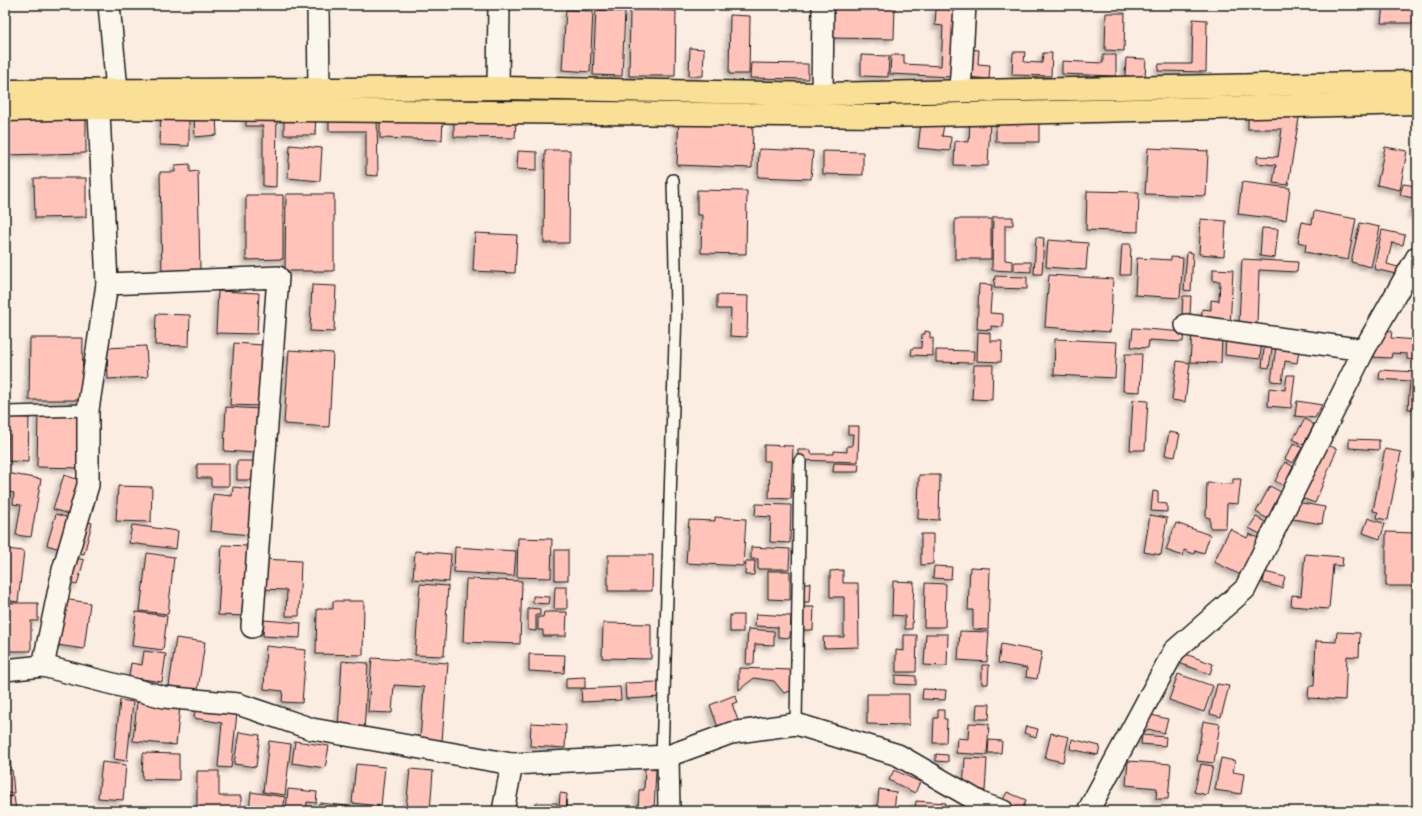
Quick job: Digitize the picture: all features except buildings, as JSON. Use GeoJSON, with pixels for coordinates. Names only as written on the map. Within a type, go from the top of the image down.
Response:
{"type":"FeatureCollection","features":[{"type":"Feature","properties":{"kind":"main road"},"geometry":{"type":"LineString","coordinates":[[5,110],[105,96],[319,88],[498,88],[822,94],[1417,82]]}},
{"type":"Feature","properties":{"kind":"main road"},"geometry":{"type":"LineString","coordinates":[[5,92],[105,96],[885,116],[1417,103]]}},
{"type":"Feature","properties":{"kind":"street"},"geometry":{"type":"LineString","coordinates":[[43,666],[63,570],[88,485],[88,410],[108,284],[105,96],[109,5]]}},
{"type":"Feature","properties":{"kind":"street"},"geometry":{"type":"LineString","coordinates":[[318,5],[319,88]]}},
{"type":"Feature","properties":{"kind":"street"},"geometry":{"type":"LineString","coordinates":[[498,88],[499,5]]}},
{"type":"Feature","properties":{"kind":"street"},"geometry":{"type":"LineString","coordinates":[[822,94],[823,5]]}},
{"type":"Feature","properties":{"kind":"street"},"geometry":{"type":"LineString","coordinates":[[960,91],[964,5]]}},
{"type":"Feature","properties":{"kind":"street"},"geometry":{"type":"LineString","coordinates":[[1088,811],[1174,651],[1245,589],[1364,350],[1417,257]]}},
{"type":"Feature","properties":{"kind":"street"},"geometry":{"type":"LineString","coordinates":[[108,284],[278,277],[252,627]]}},
{"type":"Feature","properties":{"kind":"street"},"geometry":{"type":"LineString","coordinates":[[1186,325],[1364,350]]}},
{"type":"Feature","properties":{"kind":"street"},"geometry":{"type":"LineString","coordinates":[[5,670],[43,666],[164,697],[238,704],[312,729],[512,764],[665,756],[731,733],[796,724],[898,755],[983,804],[1003,811]]}},
{"type":"Feature","properties":{"kind":"street"},"geometry":{"type":"LineString","coordinates":[[665,756],[669,811]]}},
{"type":"Feature","properties":{"kind":"street"},"geometry":{"type":"LineString","coordinates":[[503,811],[512,764]]}},
{"type":"Feature","properties":{"kind":"lane"},"geometry":{"type":"LineString","coordinates":[[665,756],[676,309],[673,180]]}},
{"type":"Feature","properties":{"kind":"lane"},"geometry":{"type":"LineString","coordinates":[[5,412],[88,410]]}},
{"type":"Feature","properties":{"kind":"lane"},"geometry":{"type":"LineString","coordinates":[[796,724],[800,461]]}}]}
